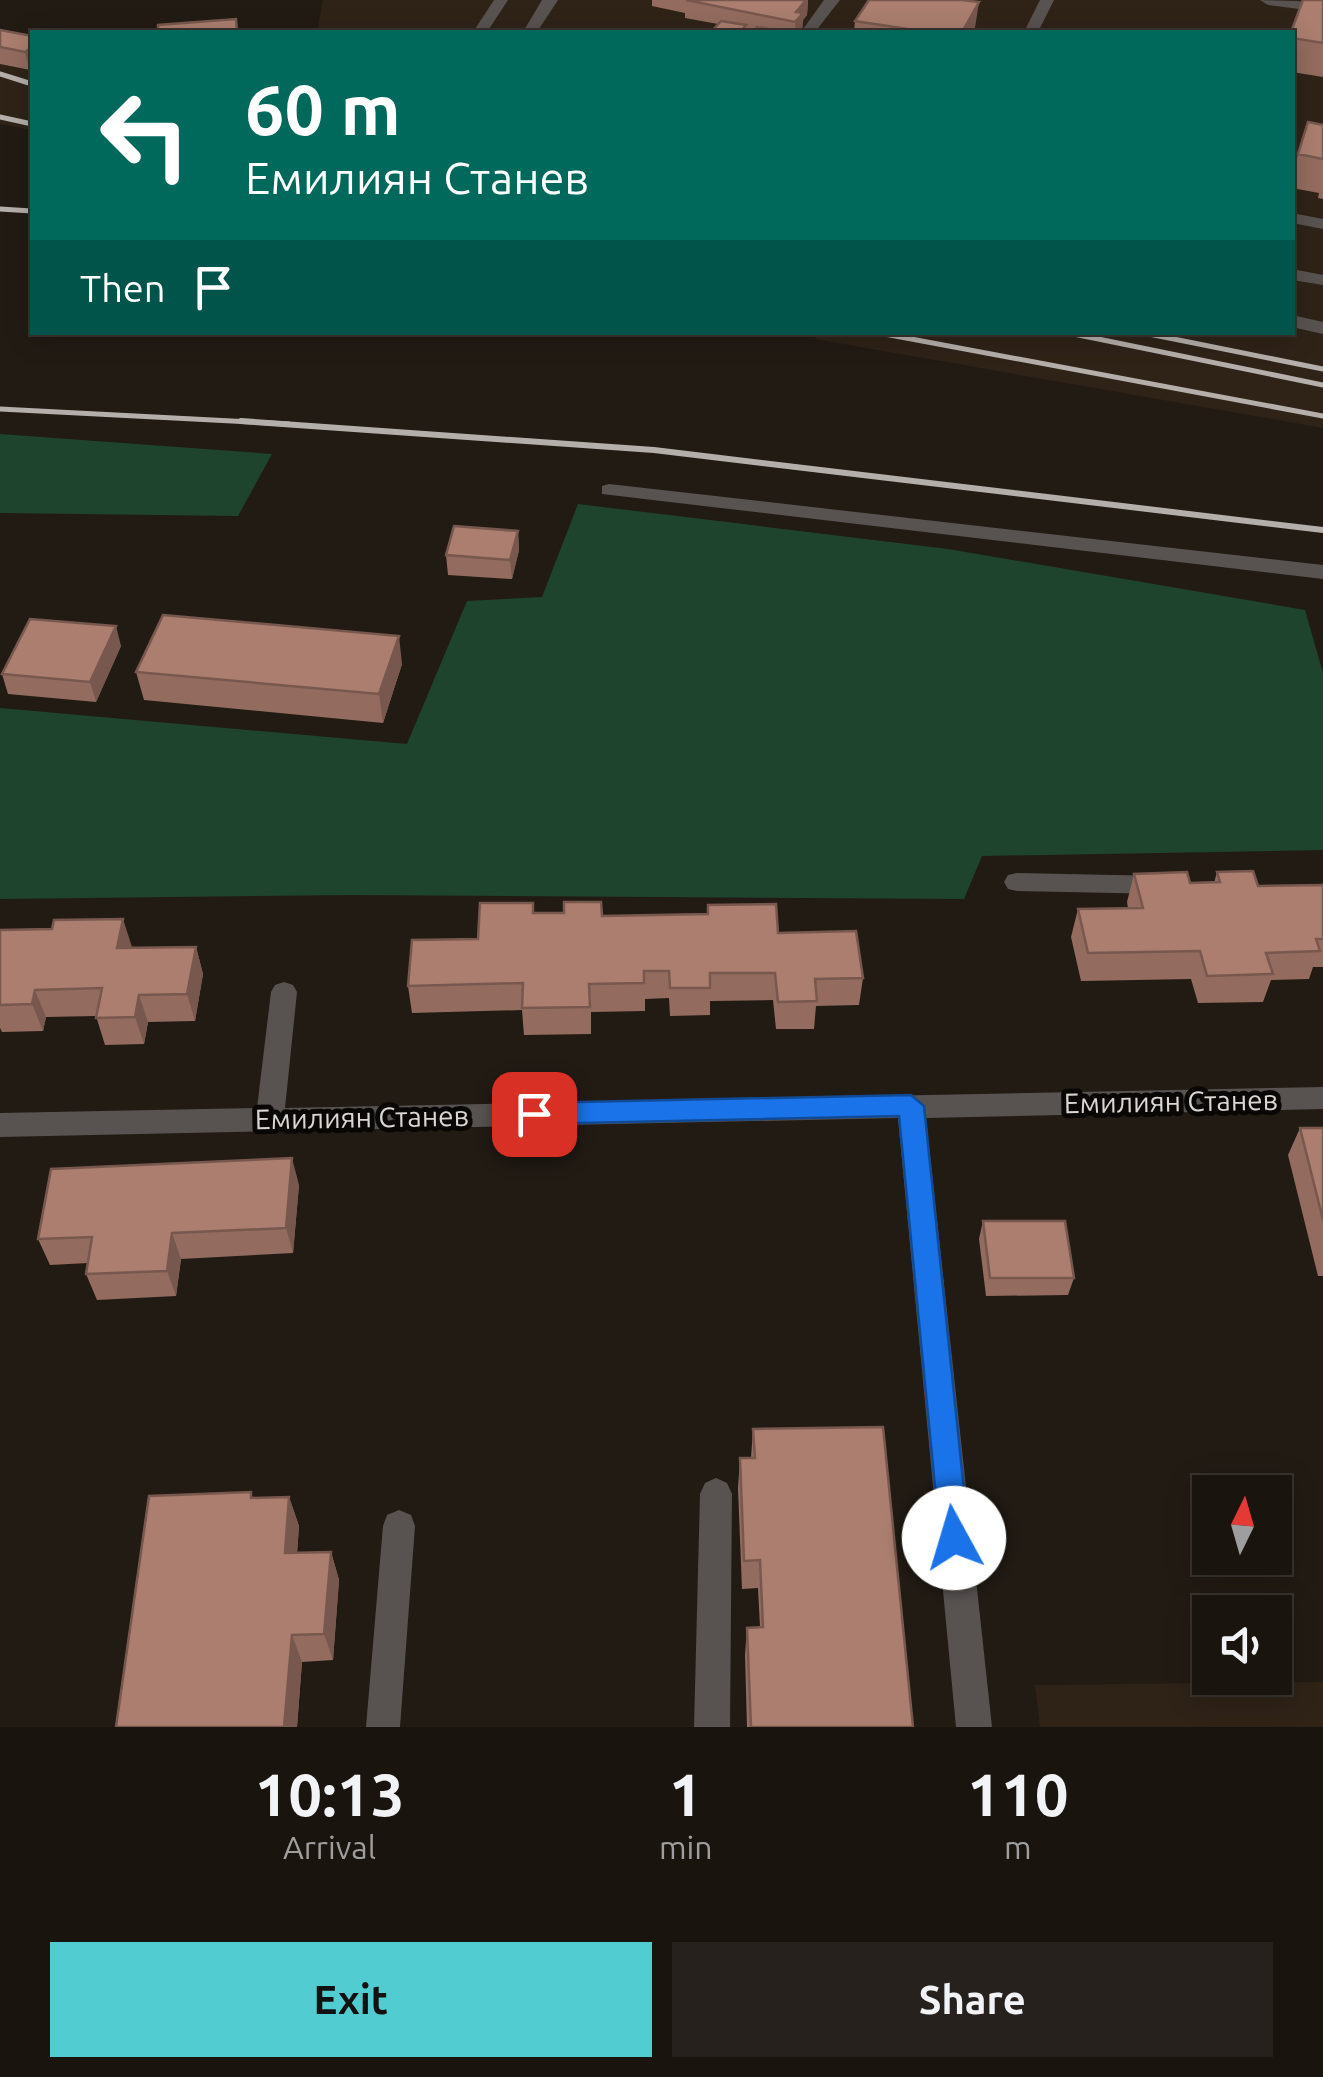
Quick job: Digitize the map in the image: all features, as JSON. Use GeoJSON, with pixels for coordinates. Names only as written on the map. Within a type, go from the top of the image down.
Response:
{"type":"FeatureCollection","features":[{"type":"Feature","properties":{"kind":"street"},"geometry":{"type":"LineString","coordinates":[[481,30],[501,0]]}},
{"type":"Feature","properties":{"kind":"street"},"geometry":{"type":"LineString","coordinates":[[531,30],[550,0]]}},
{"type":"Feature","properties":{"kind":"street"},"geometry":{"type":"LineString","coordinates":[[810,30],[832,0]]}},
{"type":"Feature","properties":{"kind":"street"},"geometry":{"type":"LineString","coordinates":[[1032,30],[1047,0]]}},
{"type":"Feature","properties":{"kind":"street"},"geometry":{"type":"LineString","coordinates":[[1268,0],[1323,7]]}},
{"type":"Feature","properties":{"kind":"street"},"geometry":{"type":"LineString","coordinates":[[1295,219],[1323,224]]}},
{"type":"Feature","properties":{"kind":"street"},"geometry":{"type":"LineString","coordinates":[[1295,275],[1323,280]]}},
{"type":"Feature","properties":{"kind":"street"},"geometry":{"type":"LineString","coordinates":[[1295,322],[1321,321]]}},
{"type":"Feature","properties":{"kind":"street"},"geometry":{"type":"LineString","coordinates":[[609,490],[1323,572]]}},
{"type":"Feature","properties":{"kind":"street"},"geometry":{"type":"LineString","coordinates":[[1017,882],[1189,886]]}},
{"type":"Feature","properties":{"kind":"street"},"geometry":{"type":"LineString","coordinates":[[270,1119],[284,992]]}},
{"type":"Feature","properties":{"kind":"street","name":"Емилиян Станев"},"geometry":{"type":"LineString","coordinates":[[0,1125],[1323,1098]]}},
{"type":"Feature","properties":{"kind":"street"},"geometry":{"type":"LineString","coordinates":[[911,1106],[974,1727]]}},
{"type":"Feature","properties":{"kind":"street"},"geometry":{"type":"LineString","coordinates":[[712,1727],[716,1494]]}},
{"type":"Feature","properties":{"kind":"street"},"geometry":{"type":"LineString","coordinates":[[384,1727],[399,1526]]}},
{"type":"Feature","properties":{"kind":"shaded area"},"geometry":{"type":"Polygon","coordinates":[[[323,0],[1323,0],[1323,428],[815,339],[817,335],[1295,335],[1295,30],[317,30],[323,0]]]}},
{"type":"Feature","properties":{"kind":"shaded area"},"geometry":{"type":"Polygon","coordinates":[[[0,64],[30,71],[30,130],[0,124],[0,64]]]}},
{"type":"Feature","properties":{"kind":"shaded area"},"geometry":{"type":"Polygon","coordinates":[[[1292,1682],[1323,1682],[1323,1727],[1040,1727],[1035,1685],[1192,1683],[1192,1695],[1292,1695],[1292,1682]]]}},
{"type":"Feature","properties":{"kind":"green space"},"geometry":{"type":"Polygon","coordinates":[[[0,434],[272,454],[238,516],[0,513],[0,434]]]}},
{"type":"Feature","properties":{"kind":"green space"},"geometry":{"type":"Polygon","coordinates":[[[578,504],[948,549],[1305,610],[1323,673],[1323,850],[982,856],[964,899],[353,895],[0,899],[0,708],[407,744],[467,601],[542,597],[578,504]]]}},
{"type":"Feature","properties":{"kind":"building"},"geometry":{"type":"Polygon","coordinates":[[[686,0],[806,0],[796,12],[803,13],[795,22],[686,0]]]}},
{"type":"Feature","properties":{"kind":"building"},"geometry":{"type":"Polygon","coordinates":[[[869,0],[979,2],[963,30],[914,30],[855,21],[869,0]]]}},
{"type":"Feature","properties":{"kind":"building"},"geometry":{"type":"Polygon","coordinates":[[[1303,0],[1323,0],[1323,43],[1295,38],[1295,30],[1292,30],[1303,0]]]}},
{"type":"Feature","properties":{"kind":"building"},"geometry":{"type":"Polygon","coordinates":[[[236,19],[237,30],[158,30],[158,25],[236,19]]]}},
{"type":"Feature","properties":{"kind":"building"},"geometry":{"type":"Polygon","coordinates":[[[721,21],[746,25],[742,30],[713,30],[721,21]]]}},
{"type":"Feature","properties":{"kind":"building"},"geometry":{"type":"Polygon","coordinates":[[[0,30],[30,36],[30,48],[25,52],[0,47],[0,30]]]}},
{"type":"Feature","properties":{"kind":"building"},"geometry":{"type":"Polygon","coordinates":[[[1308,122],[1323,125],[1323,159],[1298,154],[1308,122]]]}},
{"type":"Feature","properties":{"kind":"building"},"geometry":{"type":"Polygon","coordinates":[[[454,526],[518,531],[510,560],[446,555],[454,526]]]}},
{"type":"Feature","properties":{"kind":"building"},"geometry":{"type":"Polygon","coordinates":[[[163,615],[399,636],[379,694],[136,672],[163,615]]]}},
{"type":"Feature","properties":{"kind":"building"},"geometry":{"type":"Polygon","coordinates":[[[30,619],[116,626],[90,682],[2,674],[30,619]]]}},
{"type":"Feature","properties":{"kind":"building"},"geometry":{"type":"Polygon","coordinates":[[[1253,871],[1258,886],[1323,885],[1323,939],[1316,939],[1320,951],[1266,953],[1273,974],[1207,976],[1200,951],[1088,953],[1078,909],[1143,908],[1134,874],[1187,872],[1190,883],[1220,882],[1217,872],[1253,871]]]}},
{"type":"Feature","properties":{"kind":"building"},"geometry":{"type":"Polygon","coordinates":[[[564,902],[601,902],[602,916],[708,914],[708,905],[776,904],[778,933],[856,931],[863,978],[815,979],[817,1001],[778,1002],[775,973],[710,973],[710,988],[670,988],[669,971],[644,971],[644,983],[589,984],[590,1007],[522,1008],[523,983],[408,986],[412,940],[478,939],[480,903],[533,903],[533,913],[564,913],[564,902]]]}},
{"type":"Feature","properties":{"kind":"building"},"geometry":{"type":"Polygon","coordinates":[[[123,919],[117,948],[196,947],[187,994],[139,995],[135,1017],[96,1018],[102,988],[35,990],[32,1004],[0,1005],[0,930],[52,929],[54,920],[123,919]]]}},
{"type":"Feature","properties":{"kind":"building"},"geometry":{"type":"Polygon","coordinates":[[[1300,1128],[1323,1128],[1323,1220],[1300,1128]]]}},
{"type":"Feature","properties":{"kind":"building"},"geometry":{"type":"Polygon","coordinates":[[[292,1158],[286,1228],[172,1233],[167,1271],[86,1274],[92,1237],[38,1239],[51,1169],[292,1158]]]}},
{"type":"Feature","properties":{"kind":"building"},"geometry":{"type":"Polygon","coordinates":[[[983,1221],[1065,1221],[1074,1278],[990,1278],[983,1221]]]}},
{"type":"Feature","properties":{"kind":"building"},"geometry":{"type":"Polygon","coordinates":[[[883,1427],[913,1727],[751,1727],[747,1628],[763,1627],[760,1560],[744,1561],[740,1458],[755,1458],[753,1429],[883,1427]]]}},
{"type":"Feature","properties":{"kind":"building"},"geometry":{"type":"Polygon","coordinates":[[[251,1492],[251,1498],[289,1497],[285,1553],[331,1552],[324,1634],[292,1635],[284,1727],[116,1727],[149,1496],[251,1492]]]}},
{"type":"Feature","properties":{"kind":"railway"},"geometry":{"type":"LineString","coordinates":[[0,74],[30,83]]}},
{"type":"Feature","properties":{"kind":"railway"},"geometry":{"type":"LineString","coordinates":[[0,117],[30,124]]}},
{"type":"Feature","properties":{"kind":"railway"},"geometry":{"type":"LineString","coordinates":[[0,209],[30,211]]}},
{"type":"Feature","properties":{"kind":"railway"},"geometry":{"type":"LineString","coordinates":[[890,335],[1323,416]]}},
{"type":"Feature","properties":{"kind":"railway"},"geometry":{"type":"LineString","coordinates":[[1079,335],[1323,385]]}},
{"type":"Feature","properties":{"kind":"railway"},"geometry":{"type":"LineString","coordinates":[[1154,335],[1323,369]]}},
{"type":"Feature","properties":{"kind":"railway"},"geometry":{"type":"LineString","coordinates":[[0,409],[269,423]]}},
{"type":"Feature","properties":{"kind":"railway"},"geometry":{"type":"LineString","coordinates":[[241,421],[269,423]]}},
{"type":"Feature","properties":{"kind":"railway"},"geometry":{"type":"LineString","coordinates":[[269,423],[289,424]]}},
{"type":"Feature","properties":{"kind":"railway"},"geometry":{"type":"LineString","coordinates":[[269,423],[654,450],[1323,530]]}},
{"type":"Feature","properties":{"kind":"route"},"geometry":{"type":"LineString","coordinates":[[534,1114],[911,1106],[954,1538]]}}]}
